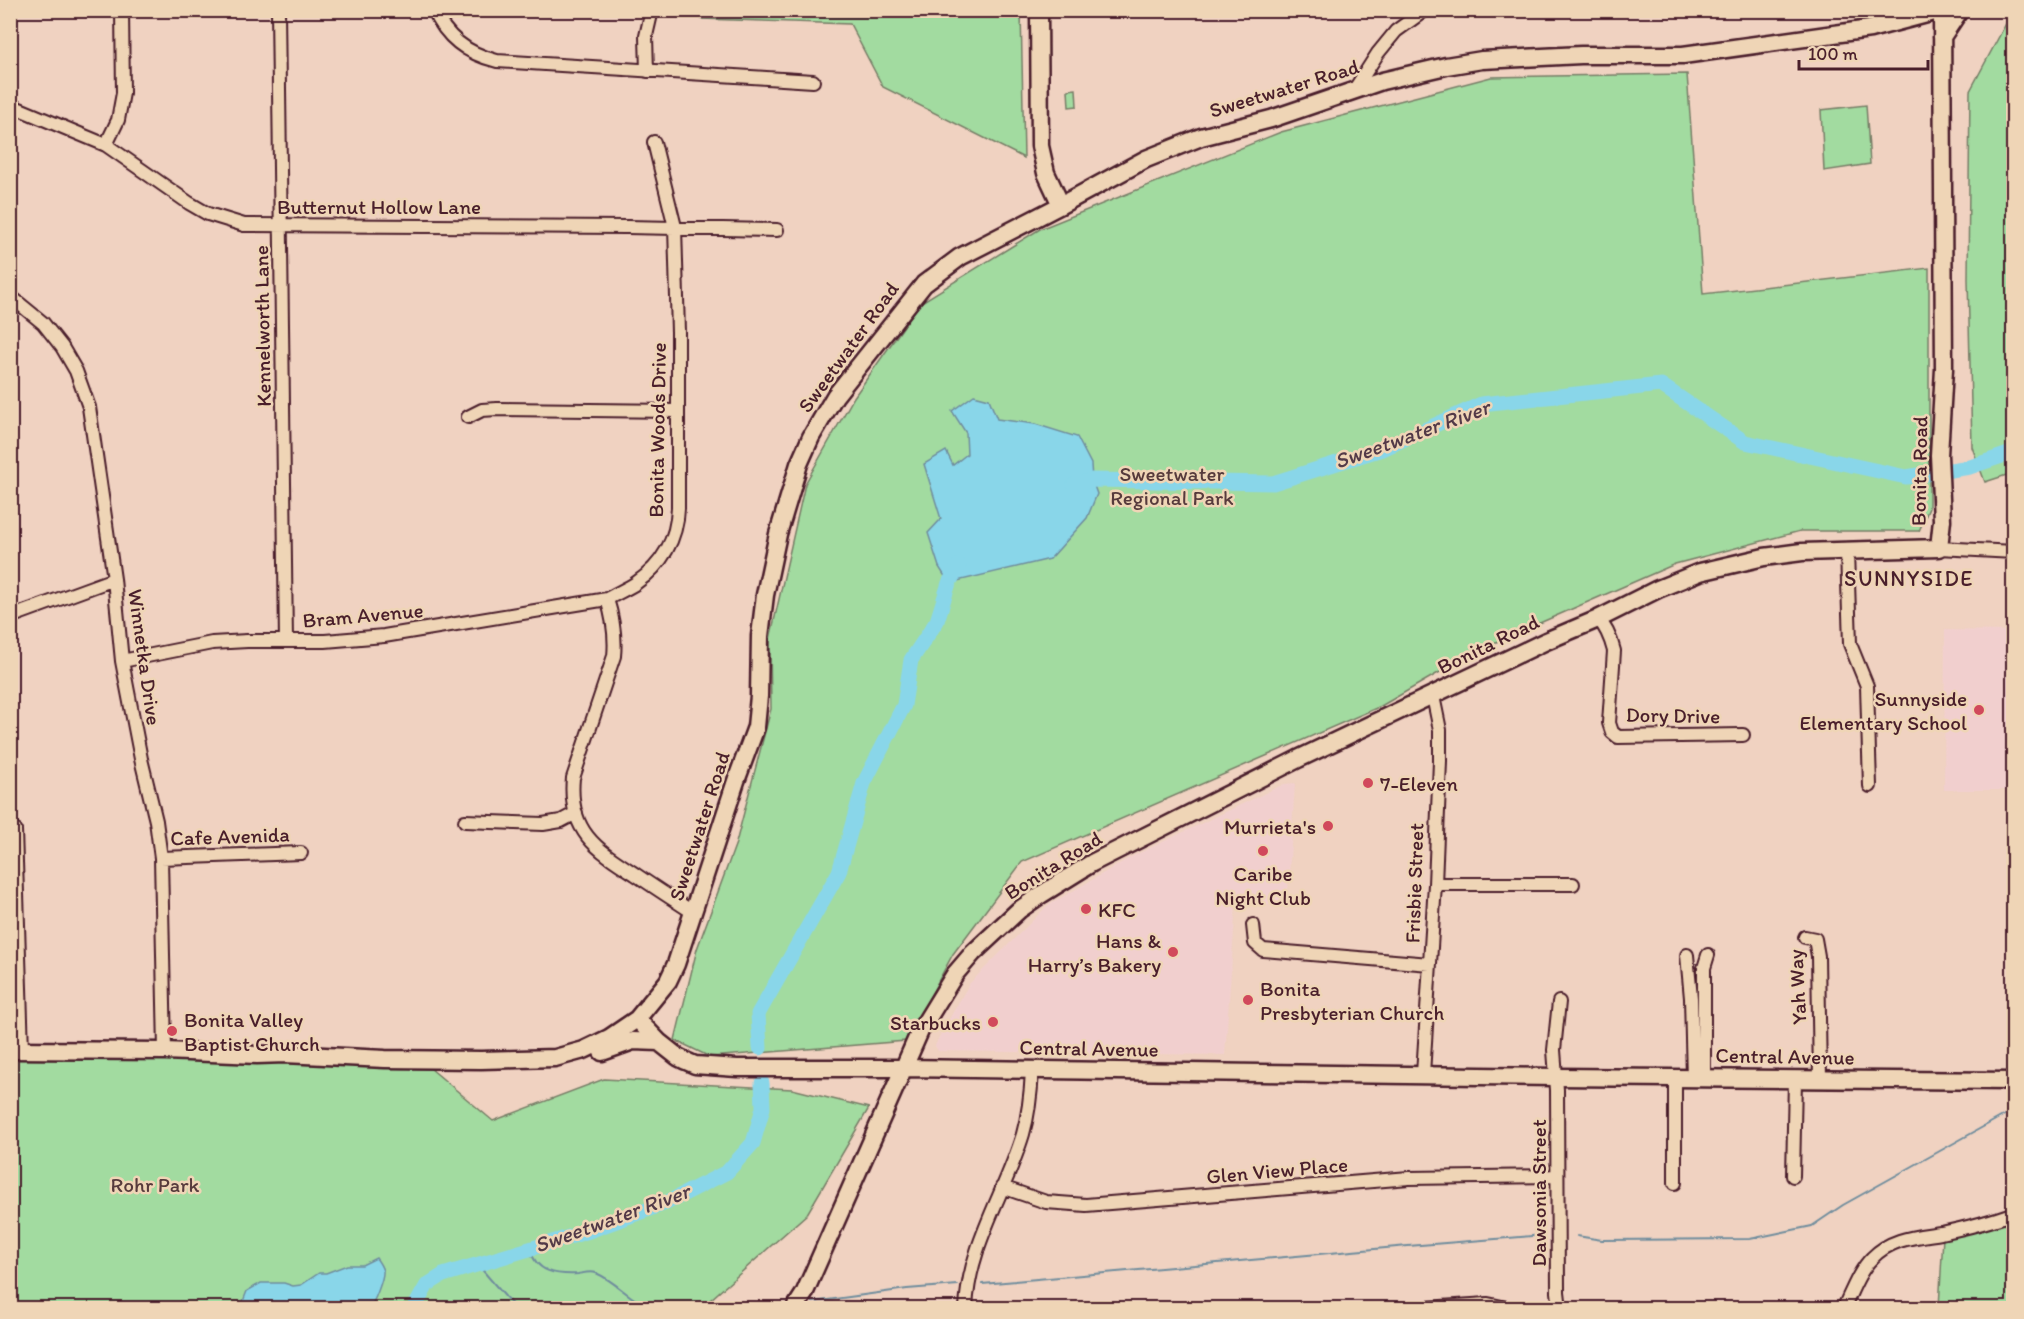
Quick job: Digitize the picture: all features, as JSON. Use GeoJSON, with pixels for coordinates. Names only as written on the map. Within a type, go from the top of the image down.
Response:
{"type":"FeatureCollection","features":[{"type":"Feature","properties":{"kind":"main road"},"geometry":{"type":"LineString","coordinates":[[1039,10],[1040,146],[1046,173],[1061,205]]}},
{"type":"Feature","properties":{"kind":"main road"},"geometry":{"type":"LineString","coordinates":[[1942,37],[1960,10]]}},
{"type":"Feature","properties":{"kind":"main road","name":"Sweetwater Road"},"geometry":{"type":"LineString","coordinates":[[16,1050],[165,1051],[385,1059],[518,1060],[555,1058],[584,1050],[609,1038],[637,1019],[668,981],[694,913],[756,727],[760,636],[765,595],[778,534],[799,464],[811,437],[835,396],[924,284],[960,257],[1146,159],[1201,137],[1271,119],[1382,81],[1482,60],[1581,55],[1683,54],[1870,29],[1942,11]]}},
{"type":"Feature","properties":{"kind":"main road","name":"Bonita Road"},"geometry":{"type":"LineString","coordinates":[[795,1308],[804,1294],[920,1031],[955,974],[973,953],[1019,910],[1042,894],[1092,863],[1299,759],[1546,641],[1700,572],[1764,557],[1802,552],[1939,548],[1942,520],[1940,455],[1944,369],[1942,11]]}},
{"type":"Feature","properties":{"kind":"main road","name":"Central Avenue"},"geometry":{"type":"LineString","coordinates":[[637,1019],[678,1058],[695,1065],[737,1068],[2013,1081]]}},
{"type":"Feature","properties":{"kind":"main road"},"geometry":{"type":"LineString","coordinates":[[518,1060],[528,1067],[567,1065],[625,1042],[659,1042]]}},
{"type":"Feature","properties":{"kind":"street"},"geometry":{"type":"LineString","coordinates":[[106,145],[118,120],[123,93],[122,10]]}},
{"type":"Feature","properties":{"kind":"street","name":"Kennelworth Lane"},"geometry":{"type":"LineString","coordinates":[[278,10],[286,641]]}},
{"type":"Feature","properties":{"kind":"street"},"geometry":{"type":"LineString","coordinates":[[434,10],[452,38],[468,50],[497,61],[813,81]]}},
{"type":"Feature","properties":{"kind":"street"},"geometry":{"type":"LineString","coordinates":[[647,71],[646,36],[652,10]]}},
{"type":"Feature","properties":{"kind":"street"},"geometry":{"type":"LineString","coordinates":[[1353,92],[1378,53],[1396,31],[1425,10]]}},
{"type":"Feature","properties":{"kind":"street","name":"Butternut Hollow Lane"},"geometry":{"type":"LineString","coordinates":[[10,105],[106,145],[189,203],[208,214],[244,225],[675,227],[777,230]]}},
{"type":"Feature","properties":{"kind":"street","name":"Bonita Woods Drive"},"geometry":{"type":"LineString","coordinates":[[607,599],[635,584],[659,561],[673,538],[677,521],[678,333],[675,227],[654,142]]}},
{"type":"Feature","properties":{"kind":"street","name":"Winnetka Drive"},"geometry":{"type":"LineString","coordinates":[[10,296],[32,313],[53,335],[70,360],[85,394],[94,435],[114,579],[122,661],[156,821],[161,858],[165,1051]]}},
{"type":"Feature","properties":{"kind":"street"},"geometry":{"type":"LineString","coordinates":[[468,417],[482,410],[497,409],[677,411]]}},
{"type":"Feature","properties":{"kind":"street"},"geometry":{"type":"LineString","coordinates":[[1939,548],[2013,552]]}},
{"type":"Feature","properties":{"kind":"street"},"geometry":{"type":"LineString","coordinates":[[1847,551],[1850,644],[1867,686],[1870,786]]}},
{"type":"Feature","properties":{"kind":"street"},"geometry":{"type":"LineString","coordinates":[[10,616],[114,579]]}},
{"type":"Feature","properties":{"kind":"street"},"geometry":{"type":"LineString","coordinates":[[607,599],[616,643],[614,656],[573,778],[576,813],[589,839],[603,853],[694,913]]}},
{"type":"Feature","properties":{"kind":"street","name":"Bram Avenue"},"geometry":{"type":"LineString","coordinates":[[122,661],[212,643],[326,641],[384,636],[607,599]]}},
{"type":"Feature","properties":{"kind":"street","name":"Dory Drive"},"geometry":{"type":"LineString","coordinates":[[1598,619],[1604,625],[1614,651],[1609,723],[1612,732],[1618,736],[1743,735]]}},
{"type":"Feature","properties":{"kind":"street","name":"Frisbie Street"},"geometry":{"type":"LineString","coordinates":[[1423,1074],[1435,884],[1440,730],[1433,696]]}},
{"type":"Feature","properties":{"kind":"street"},"geometry":{"type":"LineString","coordinates":[[465,820],[543,824],[561,821],[576,813]]}},
{"type":"Feature","properties":{"kind":"street"},"geometry":{"type":"LineString","coordinates":[[15,830],[16,1050]]}},
{"type":"Feature","properties":{"kind":"street","name":"Cafe Avenida"},"geometry":{"type":"LineString","coordinates":[[161,858],[301,854]]}},
{"type":"Feature","properties":{"kind":"street"},"geometry":{"type":"LineString","coordinates":[[1435,884],[1573,884]]}},
{"type":"Feature","properties":{"kind":"street","name":"Frisbie Street"},"geometry":{"type":"LineString","coordinates":[[1253,925],[1255,943],[1263,950],[1430,964]]}},
{"type":"Feature","properties":{"kind":"street","name":"Yah Way"},"geometry":{"type":"LineString","coordinates":[[1804,937],[1815,939],[1818,956],[1820,1079]]}},
{"type":"Feature","properties":{"kind":"street"},"geometry":{"type":"LineString","coordinates":[[1688,955],[1698,1078]]}},
{"type":"Feature","properties":{"kind":"street"},"geometry":{"type":"LineString","coordinates":[[1698,1078],[1704,968],[1708,955]]}},
{"type":"Feature","properties":{"kind":"street"},"geometry":{"type":"LineString","coordinates":[[1557,1077],[1554,1050],[1559,1002]]}},
{"type":"Feature","properties":{"kind":"street"},"geometry":{"type":"LineString","coordinates":[[966,1308],[972,1265],[1024,1130],[1032,1071]]}},
{"type":"Feature","properties":{"kind":"street","name":"Dawsonia Street"},"geometry":{"type":"LineString","coordinates":[[1557,1077],[1558,1308]]}},
{"type":"Feature","properties":{"kind":"street"},"geometry":{"type":"LineString","coordinates":[[1675,1077],[1675,1183]]}},
{"type":"Feature","properties":{"kind":"street"},"geometry":{"type":"LineString","coordinates":[[1793,1176],[1795,1078]]}},
{"type":"Feature","properties":{"kind":"street","name":"Glen View Place"},"geometry":{"type":"LineString","coordinates":[[1002,1187],[1046,1202],[1086,1205],[1408,1179],[1557,1176]]}},
{"type":"Feature","properties":{"kind":"street"},"geometry":{"type":"LineString","coordinates":[[1846,1303],[1867,1264],[1878,1252],[1892,1243],[1906,1238],[1995,1220],[2013,1213]]}},
{"type":"Feature","properties":{"kind":"street"},"geometry":{"type":"LineString","coordinates":[[1425,1308],[1488,1304],[1507,1308]]}},
{"type":"Feature","properties":{"kind":"shaded area","name":"Sunnyside Elementary School"},"geometry":{"type":"Polygon","coordinates":[[[1945,630],[2013,631],[2013,790],[1944,790],[1945,630]]]}},
{"type":"Feature","properties":{"kind":"shaded area"},"geometry":{"type":"Polygon","coordinates":[[[1295,783],[1287,905],[1236,903],[1225,1055],[938,1051],[935,1046],[939,1037],[969,984],[1047,906],[1131,857],[1284,784],[1295,783]]]}},
{"type":"Feature","properties":{"kind":"green space"},"geometry":{"type":"Polygon","coordinates":[[[707,10],[1021,11],[1024,158],[883,87],[850,24],[702,19],[707,10]]]}},
{"type":"Feature","properties":{"kind":"green space"},"geometry":{"type":"Polygon","coordinates":[[[2013,14],[2013,473],[1985,482],[1972,447],[1968,279],[1970,91],[2013,14]]]}},
{"type":"Feature","properties":{"kind":"green space","name":"Sweetwater Regional Park"},"geometry":{"type":"Polygon","coordinates":[[[1687,74],[1703,294],[1929,268],[1929,508],[1919,531],[1800,531],[1675,564],[1480,649],[1381,706],[1022,862],[953,954],[906,1041],[710,1057],[675,1040],[697,949],[736,843],[771,709],[770,639],[805,484],[854,397],[920,303],[1040,229],[1281,132],[1491,77],[1687,74]]]}},
{"type":"Feature","properties":{"kind":"green space"},"geometry":{"type":"Polygon","coordinates":[[[1076,89],[1077,106],[1069,107],[1068,90],[1076,89]]]}},
{"type":"Feature","properties":{"kind":"green space"},"geometry":{"type":"Polygon","coordinates":[[[1866,105],[1870,164],[1824,171],[1821,110],[1866,105]]]}},
{"type":"Feature","properties":{"kind":"green space","name":"Rohr Park"},"geometry":{"type":"Polygon","coordinates":[[[134,1058],[431,1069],[493,1121],[604,1079],[792,1089],[869,1108],[807,1214],[701,1308],[11,1308],[11,1059],[134,1058]]]}},
{"type":"Feature","properties":{"kind":"green space"},"geometry":{"type":"Polygon","coordinates":[[[2013,1220],[2013,1308],[1939,1308],[1943,1237],[2013,1220]]]}},
{"type":"Feature","properties":{"kind":"water"},"geometry":{"type":"Polygon","coordinates":[[[974,395],[989,399],[997,419],[1035,424],[1077,437],[1091,464],[1092,480],[1097,494],[1087,518],[1050,559],[949,583],[939,567],[928,533],[941,519],[924,464],[946,451],[953,465],[967,454],[966,433],[952,411],[974,395]]]}},
{"type":"Feature","properties":{"kind":"water"},"geometry":{"type":"Polygon","coordinates":[[[376,1258],[383,1274],[376,1296],[369,1307],[230,1308],[242,1304],[247,1291],[261,1283],[301,1285],[319,1273],[326,1273],[347,1265],[362,1265],[376,1258]]]}},
{"type":"Feature","properties":{"kind":"waterway","name":"Sweetwater River"},"geometry":{"type":"LineString","coordinates":[[1074,485],[1092,480],[1273,483],[1385,448],[1481,404],[1661,385],[1745,442],[1906,477],[1970,467],[2014,452]]}},
{"type":"Feature","properties":{"kind":"waterway","name":"Sweetwater River"},"geometry":{"type":"LineString","coordinates":[[760,1048],[758,1014],[839,872],[864,783],[904,705],[911,660],[937,621],[949,583],[959,565]]}},
{"type":"Feature","properties":{"kind":"waterway","name":"Sweetwater River"},"geometry":{"type":"LineString","coordinates":[[414,1308],[427,1285],[443,1275],[589,1231],[666,1203],[727,1172],[753,1143],[763,1108],[762,1083]]}},
{"type":"Feature","properties":{"kind":"waterway"},"geometry":{"type":"LineString","coordinates":[[1577,1236],[1602,1240],[1750,1239],[1812,1226],[1843,1205],[2014,1108]]}},
{"type":"Feature","properties":{"kind":"waterway"},"geometry":{"type":"LineString","coordinates":[[982,1284],[1544,1235]]}},
{"type":"Feature","properties":{"kind":"waterway"},"geometry":{"type":"LineString","coordinates":[[530,1249],[537,1263],[548,1271],[562,1274],[596,1273],[651,1308]]}},
{"type":"Feature","properties":{"kind":"waterway"},"geometry":{"type":"LineString","coordinates":[[478,1265],[515,1308]]}},
{"type":"Feature","properties":{"kind":"waterway"},"geometry":{"type":"LineString","coordinates":[[813,1302],[907,1289],[958,1285]]}},
{"type":"Feature","properties":{"kind":"waterway"},"geometry":{"type":"LineString","coordinates":[[744,1308],[767,1306]]}},
{"type":"Feature","properties":{"kind":"waterway"},"geometry":{"type":"LineString","coordinates":[[774,1306],[783,1306]]}},
{"type":"Feature","properties":{"kind":"place","name":"Sunnyside Elementary School"},"geometry":{"type":"Point","coordinates":[1979,710]}},
{"type":"Feature","properties":{"kind":"place","name":"7-Eleven"},"geometry":{"type":"Point","coordinates":[1368,783]}},
{"type":"Feature","properties":{"kind":"place","name":"Murrieta's"},"geometry":{"type":"Point","coordinates":[1328,826]}},
{"type":"Feature","properties":{"kind":"place","name":"Caribe Night Club"},"geometry":{"type":"Point","coordinates":[1263,851]}},
{"type":"Feature","properties":{"kind":"place","name":"KFC"},"geometry":{"type":"Point","coordinates":[1086,909]}},
{"type":"Feature","properties":{"kind":"place","name":"Hans & Harry’s Bakery"},"geometry":{"type":"Point","coordinates":[1173,952]}},
{"type":"Feature","properties":{"kind":"place","name":"Bonita Presbyterian Church"},"geometry":{"type":"Point","coordinates":[1248,1000]}},
{"type":"Feature","properties":{"kind":"place","name":"Starbucks"},"geometry":{"type":"Point","coordinates":[993,1022]}},
{"type":"Feature","properties":{"kind":"place","name":"Bonita Valley Baptist Church"},"geometry":{"type":"Point","coordinates":[172,1031]}},
{"type":"Feature","properties":{"kind":"district","name":"SUNNYSIDE"},"geometry":{"type":"Point","coordinates":[1909,578]}}]}
